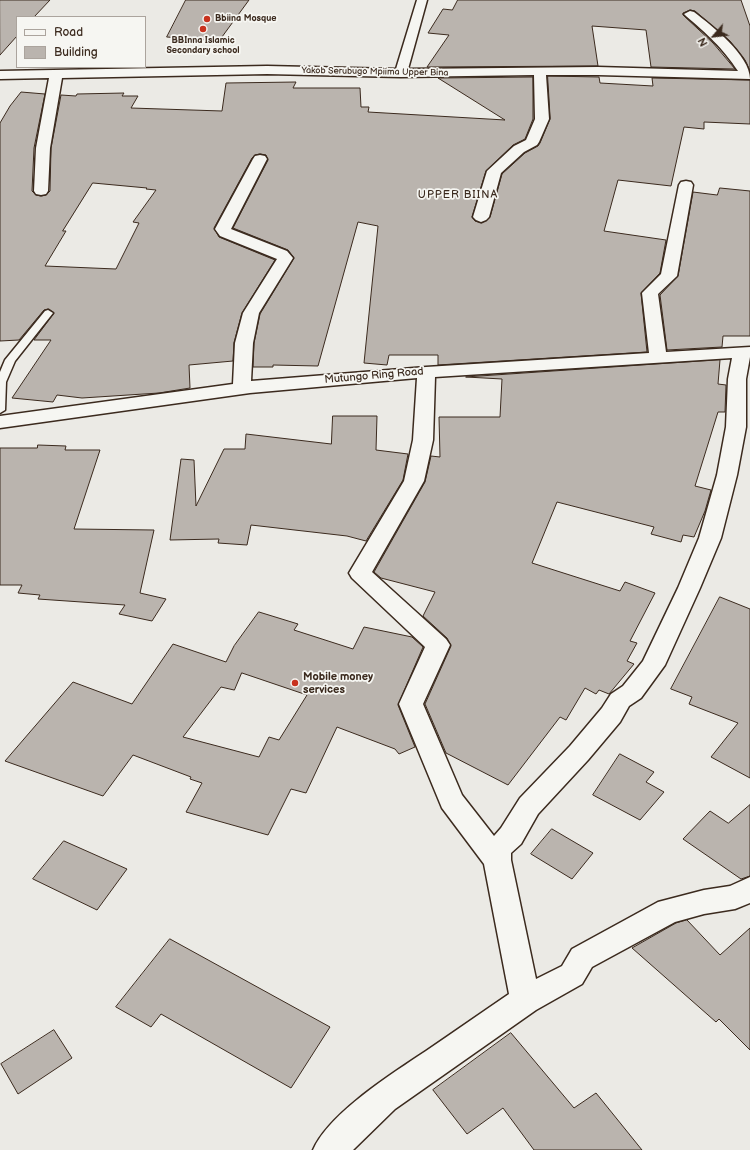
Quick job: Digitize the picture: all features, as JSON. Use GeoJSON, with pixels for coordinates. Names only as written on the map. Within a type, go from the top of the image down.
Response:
{"type":"FeatureCollection","features":[{"type":"Feature","properties":{"kind":"street"},"geometry":{"type":"LineString","coordinates":[[401,73],[422,0]]}},
{"type":"Feature","properties":{"kind":"street"},"geometry":{"type":"LineString","coordinates":[[690,14],[738,53],[749,75]]}},
{"type":"Feature","properties":{"kind":"street","name":"Yakob Serubugo Mpiima Upper Bina"},"geometry":{"type":"LineString","coordinates":[[0,74],[267,70],[401,73],[598,72],[749,75]]}},
{"type":"Feature","properties":{"kind":"street"},"geometry":{"type":"LineString","coordinates":[[481,217],[494,171],[519,150],[532,142],[542,119],[540,73]]}},
{"type":"Feature","properties":{"kind":"street"},"geometry":{"type":"LineString","coordinates":[[41,191],[43,148],[56,74]]}},
{"type":"Feature","properties":{"kind":"street"},"geometry":{"type":"LineString","coordinates":[[242,388],[244,343],[251,313],[285,258],[281,254],[225,233],[223,229],[260,159]]}},
{"type":"Feature","properties":{"kind":"street"},"geometry":{"type":"LineString","coordinates":[[658,358],[650,294],[668,276],[686,185]]}},
{"type":"Feature","properties":{"kind":"street"},"geometry":{"type":"LineString","coordinates":[[525,1000],[497,860],[498,849],[511,836],[529,806],[579,754],[611,715],[620,700],[632,692],[653,665],[660,651],[710,538],[727,475],[736,427],[737,379],[746,352]]}},
{"type":"Feature","properties":{"kind":"street","name":"Mutungo Ring Road"},"geometry":{"type":"LineString","coordinates":[[0,422],[242,388],[426,372],[746,352]]}},
{"type":"Feature","properties":{"kind":"street"},"geometry":{"type":"LineString","coordinates":[[426,372],[423,440],[414,481],[360,573],[438,645],[411,704],[451,801],[497,860]]}},
{"type":"Feature","properties":{"kind":"street"},"geometry":{"type":"LineString","coordinates":[[330,1150],[356,1123],[384,1098],[525,1000],[572,975],[582,958],[668,911],[735,896],[750,889]]}},
{"type":"Feature","properties":{"kind":"lane"},"geometry":{"type":"LineString","coordinates":[[0,410],[0,382],[10,360],[48,313]]}},
{"type":"Feature","properties":{"kind":"building"},"geometry":{"type":"Polygon","coordinates":[[[0,0],[50,0],[35,16],[16,16],[16,37],[0,55],[0,0]]]}},
{"type":"Feature","properties":{"kind":"building"},"geometry":{"type":"Polygon","coordinates":[[[186,0],[249,0],[219,41],[167,37],[186,0]]]}},
{"type":"Feature","properties":{"kind":"building"},"geometry":{"type":"Polygon","coordinates":[[[458,0],[741,0],[750,26],[750,71],[745,60],[730,41],[695,11],[690,10],[683,13],[683,15],[713,43],[735,69],[651,67],[646,30],[592,26],[598,66],[427,67],[449,35],[428,33],[443,9],[452,10],[458,0]]]}},
{"type":"Feature","properties":{"kind":"building"},"geometry":{"type":"Polygon","coordinates":[[[548,76],[599,77],[600,83],[653,86],[652,78],[750,80],[750,124],[704,122],[704,129],[684,127],[671,186],[618,180],[604,231],[666,240],[660,273],[641,293],[647,352],[438,365],[438,355],[389,355],[387,365],[364,363],[378,226],[358,222],[318,366],[273,365],[273,367],[253,367],[254,343],[260,314],[294,258],[288,250],[233,228],[268,160],[266,155],[260,154],[255,155],[252,158],[214,228],[219,237],[275,260],[242,313],[234,343],[233,361],[189,365],[190,388],[159,393],[82,398],[57,395],[53,402],[12,398],[51,340],[34,340],[54,313],[49,309],[44,310],[19,340],[0,341],[0,123],[10,106],[21,92],[45,94],[34,148],[32,191],[36,195],[41,196],[46,195],[50,191],[51,148],[61,95],[76,96],[77,94],[124,93],[122,96],[138,96],[131,108],[222,111],[226,83],[296,82],[293,88],[360,88],[361,107],[369,107],[368,112],[505,120],[438,78],[533,77],[533,119],[525,139],[513,145],[486,171],[472,217],[475,221],[482,223],[490,217],[502,174],[525,153],[538,146],[550,119],[548,76]],[[93,183],[63,231],[66,231],[45,266],[116,269],[139,223],[133,222],[156,190],[146,189],[147,188],[93,183]]]}},
{"type":"Feature","properties":{"kind":"building"},"geometry":{"type":"Polygon","coordinates":[[[720,188],[750,191],[750,336],[723,336],[722,347],[667,350],[660,295],[678,276],[693,192],[717,195],[720,188]]]}},
{"type":"Feature","properties":{"kind":"building"},"geometry":{"type":"Polygon","coordinates":[[[720,360],[718,384],[726,385],[725,412],[718,412],[695,486],[711,490],[705,511],[694,537],[683,535],[681,542],[651,534],[654,527],[557,502],[532,563],[620,591],[625,582],[655,593],[630,641],[637,643],[627,661],[634,664],[609,694],[599,690],[596,694],[585,688],[566,720],[560,717],[508,785],[446,753],[425,704],[451,646],[447,638],[423,616],[435,592],[381,578],[374,572],[425,482],[431,456],[440,457],[439,417],[500,417],[502,379],[466,377],[720,360]]]}},
{"type":"Feature","properties":{"kind":"building"},"geometry":{"type":"Polygon","coordinates":[[[333,416],[377,416],[376,450],[408,454],[403,480],[366,541],[347,536],[251,525],[247,545],[218,543],[219,539],[170,540],[181,459],[194,460],[196,506],[224,449],[245,449],[246,434],[331,444],[333,416]]]}},
{"type":"Feature","properties":{"kind":"building"},"geometry":{"type":"Polygon","coordinates":[[[38,445],[66,446],[65,450],[100,450],[74,529],[154,530],[140,593],[166,599],[152,621],[119,614],[125,605],[38,599],[40,595],[18,593],[22,585],[0,585],[0,448],[37,448],[38,445]]]}},
{"type":"Feature","properties":{"kind":"building"},"geometry":{"type":"Polygon","coordinates":[[[720,597],[750,609],[750,778],[711,757],[738,723],[689,704],[692,697],[671,689],[720,597]]]}},
{"type":"Feature","properties":{"kind":"building"},"geometry":{"type":"Polygon","coordinates":[[[259,612],[298,624],[294,630],[353,649],[364,627],[412,637],[423,647],[398,705],[415,747],[399,754],[395,749],[337,727],[306,793],[291,789],[268,835],[186,812],[202,783],[190,779],[191,777],[133,755],[103,796],[5,761],[73,682],[132,704],[173,644],[226,662],[234,646],[259,612]],[[242,673],[234,690],[221,687],[183,737],[259,757],[269,737],[279,740],[307,695],[242,673]]]}},
{"type":"Feature","properties":{"kind":"building"},"geometry":{"type":"Polygon","coordinates":[[[620,754],[654,772],[646,782],[664,792],[640,820],[593,795],[620,754]]]}},
{"type":"Feature","properties":{"kind":"building"},"geometry":{"type":"Polygon","coordinates":[[[750,805],[750,876],[741,879],[683,839],[710,811],[728,823],[750,805]]]}},
{"type":"Feature","properties":{"kind":"building"},"geometry":{"type":"Polygon","coordinates":[[[552,829],[593,853],[572,879],[531,854],[552,829]]]}},
{"type":"Feature","properties":{"kind":"building"},"geometry":{"type":"Polygon","coordinates":[[[64,841],[127,869],[97,910],[33,879],[64,841]]]}},
{"type":"Feature","properties":{"kind":"building"},"geometry":{"type":"Polygon","coordinates":[[[687,920],[720,955],[750,928],[750,1050],[719,1019],[716,1022],[632,948],[676,923],[687,920]]]}},
{"type":"Feature","properties":{"kind":"building"},"geometry":{"type":"Polygon","coordinates":[[[170,939],[330,1027],[291,1088],[161,1014],[151,1027],[116,1007],[170,939]]]}},
{"type":"Feature","properties":{"kind":"building"},"geometry":{"type":"Polygon","coordinates":[[[54,1030],[72,1058],[18,1094],[1,1064],[54,1030]]]}},
{"type":"Feature","properties":{"kind":"building"},"geometry":{"type":"Polygon","coordinates":[[[511,1033],[574,1108],[596,1093],[642,1150],[534,1150],[503,1108],[467,1134],[433,1090],[511,1033]]]}},
{"type":"Feature","properties":{"kind":"place","name":"Bbiina Mosque"},"geometry":{"type":"Point","coordinates":[207,19]}},
{"type":"Feature","properties":{"kind":"place","name":"BBInna Islamic Secondary school"},"geometry":{"type":"Point","coordinates":[203,29]}},
{"type":"Feature","properties":{"kind":"place","name":"Mobile money services"},"geometry":{"type":"Point","coordinates":[295,683]}},
{"type":"Feature","properties":{"kind":"district","name":"UPPER BIINA"},"geometry":{"type":"Point","coordinates":[458,195]}}]}
